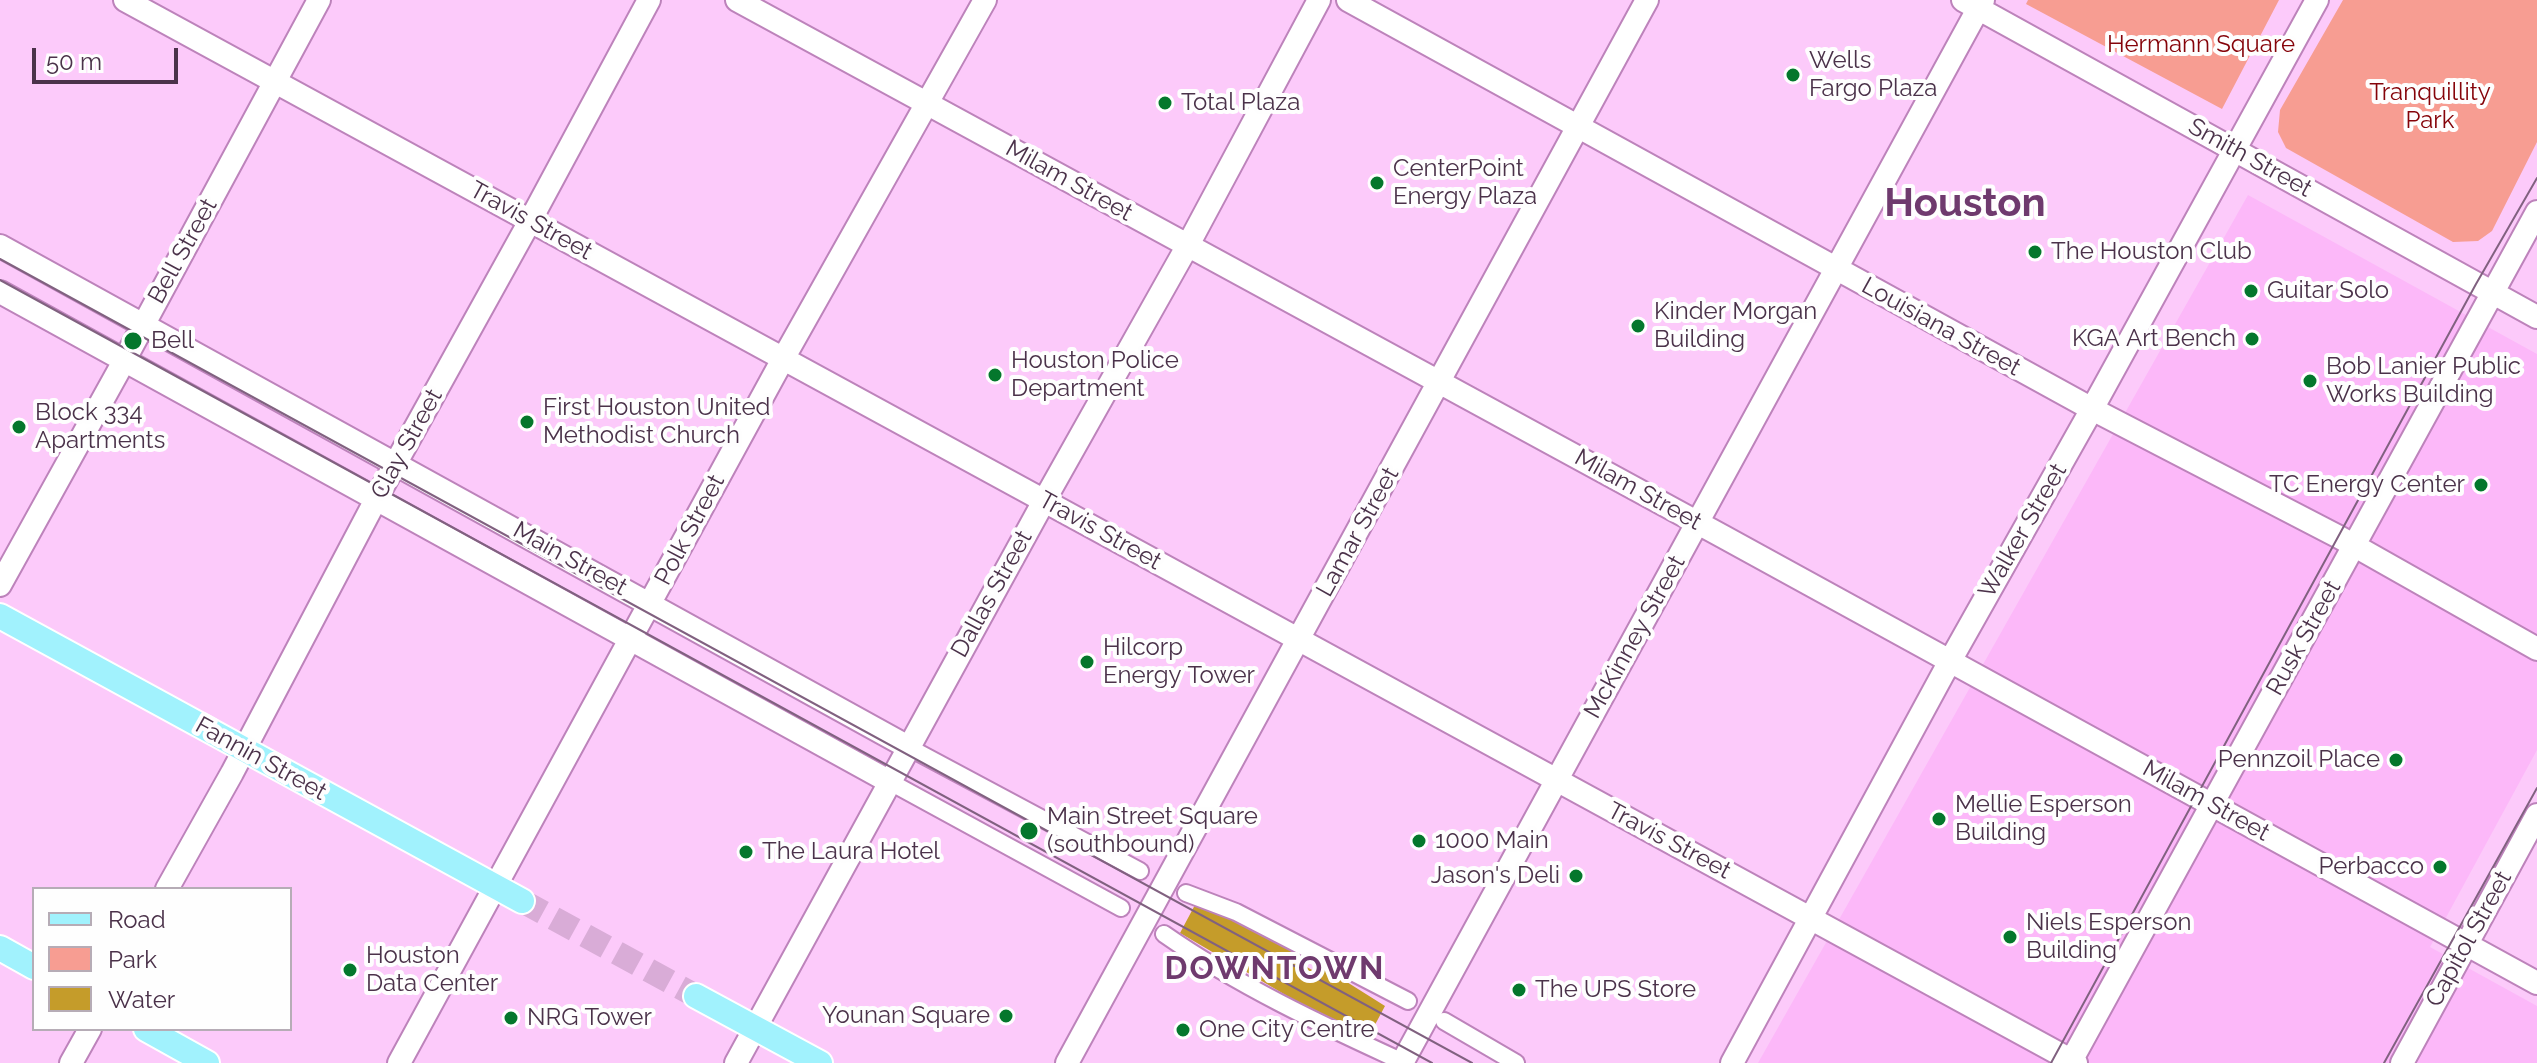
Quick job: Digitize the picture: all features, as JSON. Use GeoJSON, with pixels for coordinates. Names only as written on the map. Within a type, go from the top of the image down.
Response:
{"type":"FeatureCollection","features":[{"type":"Feature","properties":{"kind":"main road","name":"Travis Street"},"geometry":{"type":"LineString","coordinates":[[125,0],[2073,1062]]}},
{"type":"Feature","properties":{"kind":"main road","name":"Bell Street"},"geometry":{"type":"LineString","coordinates":[[0,585],[319,0]]}},
{"type":"Feature","properties":{"kind":"main road","name":"Clay Street"},"geometry":{"type":"LineString","coordinates":[[168,887],[649,0]]}},
{"type":"Feature","properties":{"kind":"main road","name":"Milam Street"},"geometry":{"type":"LineString","coordinates":[[737,0],[2537,983]]}},
{"type":"Feature","properties":{"kind":"main road","name":"Polk Street"},"geometry":{"type":"LineString","coordinates":[[399,1063],[783,359],[985,0]]}},
{"type":"Feature","properties":{"kind":"main road","name":"Dallas Street"},"geometry":{"type":"LineString","coordinates":[[736,1063],[1188,245],[1319,0]]}},
{"type":"Feature","properties":{"kind":"main road","name":"Louisiana Street"},"geometry":{"type":"LineString","coordinates":[[1348,0],[2092,409],[2354,546],[2537,649]]}},
{"type":"Feature","properties":{"kind":"main road","name":"Lamar Street"},"geometry":{"type":"LineString","coordinates":[[1067,1063],[1647,0]]}},
{"type":"Feature","properties":{"kind":"main road","name":"Walker Street"},"geometry":{"type":"LineString","coordinates":[[1732,1063],[1950,661],[2317,0]]}},
{"type":"Feature","properties":{"kind":"main road","name":"Smith Street"},"geometry":{"type":"LineString","coordinates":[[1975,3],[2537,317]]}},
{"type":"Feature","properties":{"kind":"main road","name":"McKinney Street"},"geometry":{"type":"LineString","coordinates":[[1403,1063],[1836,269],[1975,3]]}},
{"type":"Feature","properties":{"kind":"main road","name":"Rusk Street"},"geometry":{"type":"LineString","coordinates":[[2073,1062],[2537,212]]}},
{"type":"Feature","properties":{"kind":"main road","name":"Main Street"},"geometry":{"type":"LineString","coordinates":[[0,246],[908,747]]}},
{"type":"Feature","properties":{"kind":"main road","name":"Main Street"},"geometry":{"type":"LineString","coordinates":[[0,292],[890,782]]}},
{"type":"Feature","properties":{"kind":"main road","name":"Fannin Street"},"geometry":{"type":"LineString","coordinates":[[0,616],[522,901]]}},
{"type":"Feature","properties":{"kind":"main road","name":"Capitol Street"},"geometry":{"type":"LineString","coordinates":[[2402,1063],[2537,815]]}},
{"type":"Feature","properties":{"kind":"main road"},"geometry":{"type":"LineString","coordinates":[[0,948],[32,966]]}},
{"type":"Feature","properties":{"kind":"main road"},"geometry":{"type":"LineString","coordinates":[[696,996],[820,1063]]}},
{"type":"Feature","properties":{"kind":"main road"},"geometry":{"type":"LineString","coordinates":[[71,1063],[89,1031]]}},
{"type":"Feature","properties":{"kind":"main road"},"geometry":{"type":"LineString","coordinates":[[150,1031],[207,1063]]}},
{"type":"Feature","properties":{"kind":"street","name":"Main Street"},"geometry":{"type":"LineString","coordinates":[[908,747],[1140,871]]}},
{"type":"Feature","properties":{"kind":"street","name":"Main Street"},"geometry":{"type":"LineString","coordinates":[[890,782],[1121,908]]}},
{"type":"Feature","properties":{"kind":"street"},"geometry":{"type":"LineString","coordinates":[[1186,893],[1236,912],[1408,1001]]}},
{"type":"Feature","properties":{"kind":"street"},"geometry":{"type":"LineString","coordinates":[[1164,934],[1191,953],[1333,1030],[1403,1063]]}},
{"type":"Feature","properties":{"kind":"street"},"geometry":{"type":"LineString","coordinates":[[1444,1021],[1516,1063]]}},
{"type":"Feature","properties":{"kind":"shaded area"},"geometry":{"type":"Polygon","coordinates":[[[2248,195],[2537,354],[2537,750],[2430,947],[2537,1006],[2537,1063],[1758,1063],[2248,195]]]}},
{"type":"Feature","properties":{"kind":"green space","name":"Hermann Square"},"geometry":{"type":"Polygon","coordinates":[[[2028,0],[2279,0],[2222,109],[2026,4],[2028,0]]]}},
{"type":"Feature","properties":{"kind":"green space","name":"Tranquillity Park"},"geometry":{"type":"Polygon","coordinates":[[[2343,0],[2537,0],[2537,142],[2492,231],[2478,241],[2453,242],[2286,148],[2278,132],[2280,110],[2343,0]]]}},
{"type":"Feature","properties":{"kind":"water"},"geometry":{"type":"Polygon","coordinates":[[[1196,903],[1295,952],[1293,959],[1319,974],[1323,967],[1385,1006],[1369,1036],[1294,1000],[1180,933],[1196,903]]]}},
{"type":"Feature","properties":{"kind":"tunnel"},"geometry":{"type":"LineString","coordinates":[[522,901],[696,996]]}},
{"type":"Feature","properties":{"kind":"tram line"},"geometry":{"type":"LineString","coordinates":[[2051,1063],[2476,284],[2537,178]]}},
{"type":"Feature","properties":{"kind":"tram line"},"geometry":{"type":"LineString","coordinates":[[0,259],[1472,1063]]}},
{"type":"Feature","properties":{"kind":"tram line"},"geometry":{"type":"LineString","coordinates":[[0,280],[1432,1063]]}},
{"type":"Feature","properties":{"kind":"tram line"},"geometry":{"type":"LineString","coordinates":[[2384,1063],[2537,788]]}},
{"type":"Feature","properties":{"kind":"place","name":"Wells Fargo Plaza"},"geometry":{"type":"Point","coordinates":[1793,75]}},
{"type":"Feature","properties":{"kind":"place","name":"Total Plaza"},"geometry":{"type":"Point","coordinates":[1165,103]}},
{"type":"Feature","properties":{"kind":"place","name":"CenterPoint Energy Plaza"},"geometry":{"type":"Point","coordinates":[1377,183]}},
{"type":"Feature","properties":{"kind":"place","name":"The Houston Club"},"geometry":{"type":"Point","coordinates":[2035,252]}},
{"type":"Feature","properties":{"kind":"place","name":"Guitar Solo"},"geometry":{"type":"Point","coordinates":[2251,291]}},
{"type":"Feature","properties":{"kind":"place","name":"Kinder Morgan Building"},"geometry":{"type":"Point","coordinates":[1638,326]}},
{"type":"Feature","properties":{"kind":"place","name":"KGA Art Bench"},"geometry":{"type":"Point","coordinates":[2252,339]}},
{"type":"Feature","properties":{"kind":"place","name":"Bell"},"geometry":{"type":"Point","coordinates":[133,341]}},
{"type":"Feature","properties":{"kind":"place","name":"Houston Police Department"},"geometry":{"type":"Point","coordinates":[995,375]}},
{"type":"Feature","properties":{"kind":"place","name":"Bob Lanier Public Works Building"},"geometry":{"type":"Point","coordinates":[2310,381]}},
{"type":"Feature","properties":{"kind":"place","name":"First Houston United Methodist Church"},"geometry":{"type":"Point","coordinates":[527,422]}},
{"type":"Feature","properties":{"kind":"place","name":"Block 334 Apartments"},"geometry":{"type":"Point","coordinates":[19,427]}},
{"type":"Feature","properties":{"kind":"place","name":"TC Energy Center"},"geometry":{"type":"Point","coordinates":[2481,485]}},
{"type":"Feature","properties":{"kind":"place","name":"Hilcorp Energy Tower"},"geometry":{"type":"Point","coordinates":[1087,662]}},
{"type":"Feature","properties":{"kind":"place","name":"Pennzoil Place"},"geometry":{"type":"Point","coordinates":[2396,760]}},
{"type":"Feature","properties":{"kind":"place","name":"Mellie Esperson Building"},"geometry":{"type":"Point","coordinates":[1939,819]}},
{"type":"Feature","properties":{"kind":"place","name":"Main Street Square (southbound)"},"geometry":{"type":"Point","coordinates":[1029,831]}},
{"type":"Feature","properties":{"kind":"place","name":"1000 Main"},"geometry":{"type":"Point","coordinates":[1419,841]}},
{"type":"Feature","properties":{"kind":"place","name":"The Laura Hotel"},"geometry":{"type":"Point","coordinates":[746,852]}},
{"type":"Feature","properties":{"kind":"place","name":"Perbacco"},"geometry":{"type":"Point","coordinates":[2440,867]}},
{"type":"Feature","properties":{"kind":"place","name":"Jason's Deli"},"geometry":{"type":"Point","coordinates":[1576,876]}},
{"type":"Feature","properties":{"kind":"place","name":"Niels Esperson Building"},"geometry":{"type":"Point","coordinates":[2010,937]}},
{"type":"Feature","properties":{"kind":"place","name":"Houston Data Center"},"geometry":{"type":"Point","coordinates":[350,970]}},
{"type":"Feature","properties":{"kind":"place","name":"The UPS Store"},"geometry":{"type":"Point","coordinates":[1519,990]}},
{"type":"Feature","properties":{"kind":"place","name":"Younan Square"},"geometry":{"type":"Point","coordinates":[1006,1016]}},
{"type":"Feature","properties":{"kind":"place","name":"NRG Tower"},"geometry":{"type":"Point","coordinates":[511,1018]}},
{"type":"Feature","properties":{"kind":"place","name":"One City Centre"},"geometry":{"type":"Point","coordinates":[1183,1030]}},
{"type":"Feature","properties":{"kind":"district","name":"Houston"},"geometry":{"type":"Point","coordinates":[1965,204]}},
{"type":"Feature","properties":{"kind":"district","name":"DOWNTOWN"},"geometry":{"type":"Point","coordinates":[1275,969]}}]}
